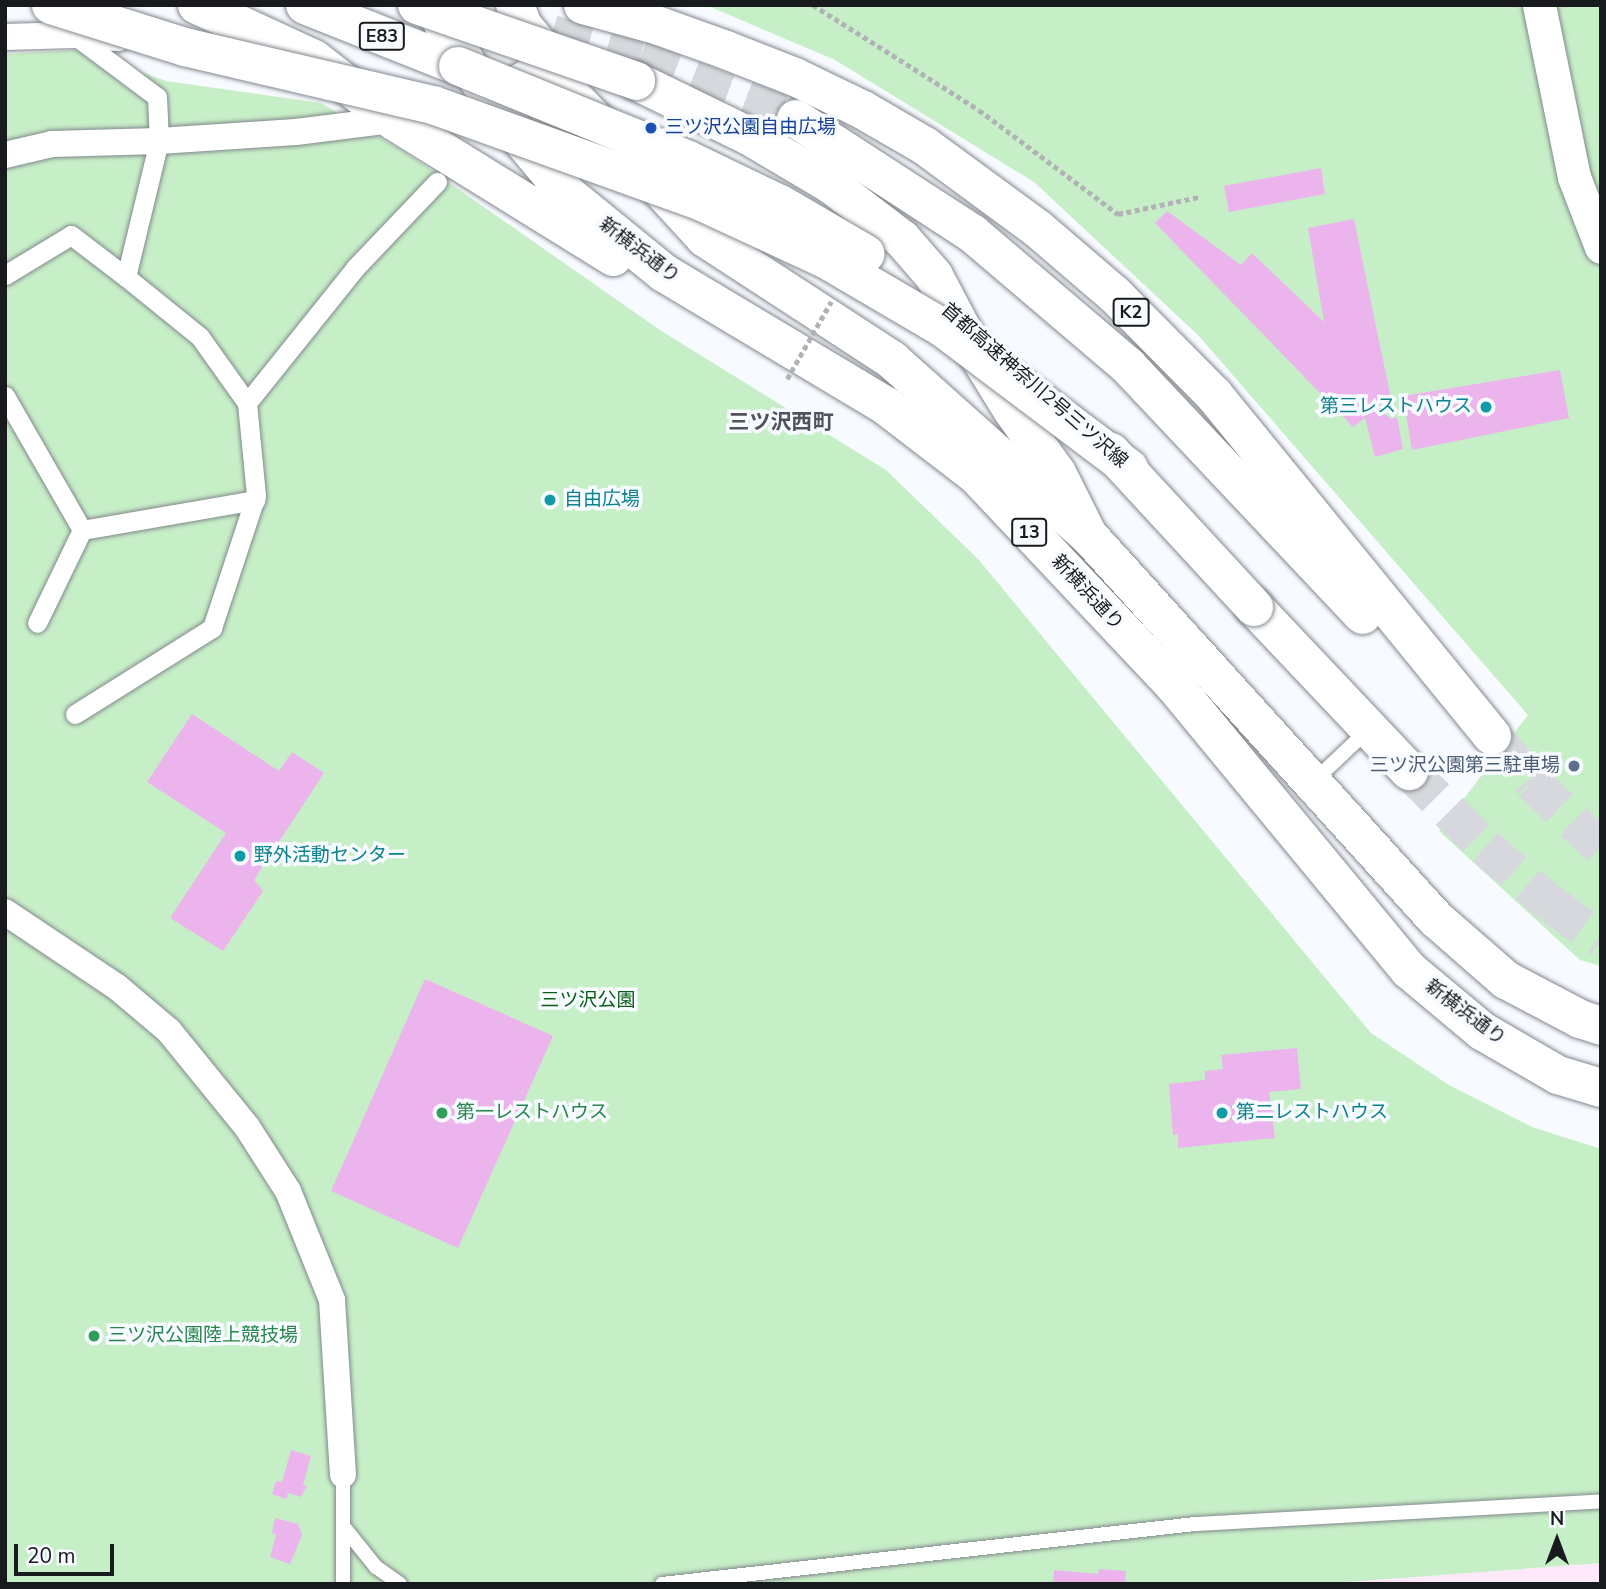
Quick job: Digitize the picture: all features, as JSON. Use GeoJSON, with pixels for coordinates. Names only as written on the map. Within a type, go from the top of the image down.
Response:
{"type":"FeatureCollection","features":[{"type":"Feature","properties":{"kind":"main road"},"geometry":{"type":"LineString","coordinates":[[197,5],[314,59],[394,121],[625,265],[671,277]]}},
{"type":"Feature","properties":{"kind":"main road","name":"首都高速神奈川2号三ツ沢線"},"geometry":{"type":"LineString","coordinates":[[305,5],[688,160],[780,204],[857,248],[934,299],[1018,368],[1129,468],[1254,607],[1409,771]]}},
{"type":"Feature","properties":{"kind":"main road","name":"新横浜通り"},"geometry":{"type":"LineString","coordinates":[[515,5],[523,26],[551,59],[571,95],[705,237],[892,360],[1088,535],[1436,919],[1506,980],[1580,1019],[1601,1026]]}},
{"type":"Feature","properties":{"kind":"main road","name":"K2"},"geometry":{"type":"LineString","coordinates":[[583,5],[659,26],[795,77],[863,110],[925,146],[1038,229],[1115,295],[1214,395],[1489,740],[1128,366],[973,234],[796,119]]}},
{"type":"Feature","properties":{"kind":"main road"},"geometry":{"type":"LineString","coordinates":[[425,9],[551,59]]}},
{"type":"Feature","properties":{"kind":"main road"},"geometry":{"type":"LineString","coordinates":[[425,9],[636,81],[761,143],[830,184],[902,239],[934,276],[962,329],[1005,398],[1057,473],[1088,535]]}},
{"type":"Feature","properties":{"kind":"main road","name":"新横浜通り"},"geometry":{"type":"LineString","coordinates":[[425,9],[567,194],[671,277],[886,406],[976,475],[1174,685],[1409,970],[1482,1031],[1558,1075],[1601,1088]]}},
{"type":"Feature","properties":{"kind":"main road"},"geometry":{"type":"LineString","coordinates":[[62,20],[433,105],[702,202],[827,260],[943,328],[1129,468]]}},
{"type":"Feature","properties":{"kind":"street"},"geometry":{"type":"LineString","coordinates":[[1539,5],[1574,177],[1601,247]]}},
{"type":"Feature","properties":{"kind":"street"},"geometry":{"type":"LineString","coordinates":[[62,20],[157,97],[159,141],[126,277]]}},
{"type":"Feature","properties":{"kind":"street"},"geometry":{"type":"LineString","coordinates":[[5,37],[62,20],[205,45],[270,60],[394,121]]}},
{"type":"Feature","properties":{"kind":"street"},"geometry":{"type":"LineString","coordinates":[[5,155],[52,144],[159,141],[296,132],[394,121],[488,94],[551,59]]}},
{"type":"Feature","properties":{"kind":"street"},"geometry":{"type":"LineString","coordinates":[[247,403],[355,268],[437,182]]}},
{"type":"Feature","properties":{"kind":"street"},"geometry":{"type":"LineString","coordinates":[[5,275],[71,235],[200,337],[247,403],[255,500],[212,628],[75,714]]}},
{"type":"Feature","properties":{"kind":"street"},"geometry":{"type":"LineString","coordinates":[[5,396],[82,530]]}},
{"type":"Feature","properties":{"kind":"street"},"geometry":{"type":"LineString","coordinates":[[82,530],[255,500]]}},
{"type":"Feature","properties":{"kind":"street"},"geometry":{"type":"LineString","coordinates":[[37,623],[82,530]]}},
{"type":"Feature","properties":{"kind":"street"},"geometry":{"type":"LineString","coordinates":[[5,912],[117,987],[169,1031],[247,1127],[288,1191],[332,1300],[343,1475]]}},
{"type":"Feature","properties":{"kind":"lane"},"geometry":{"type":"LineString","coordinates":[[1313,782],[1370,729]]}},
{"type":"Feature","properties":{"kind":"lane"},"geometry":{"type":"LineString","coordinates":[[343,1475],[343,1584]]}},
{"type":"Feature","properties":{"kind":"lane"},"geometry":{"type":"LineString","coordinates":[[663,1584],[1195,1524],[1601,1501]]}},
{"type":"Feature","properties":{"kind":"lane"},"geometry":{"type":"LineString","coordinates":[[343,1526],[376,1567],[400,1584]]}},
{"type":"Feature","properties":{"kind":"path"},"geometry":{"type":"LineString","coordinates":[[813,5],[979,110],[1118,214],[1199,197]]}},
{"type":"Feature","properties":{"kind":"path"},"geometry":{"type":"LineString","coordinates":[[787,379],[835,296]]}},
{"type":"Feature","properties":{"kind":"shaded area"},"geometry":{"type":"Polygon","coordinates":[[[1601,1563],[1601,1584],[1321,1584],[1601,1563]]]}},
{"type":"Feature","properties":{"kind":"green space"},"geometry":{"type":"Polygon","coordinates":[[[706,5],[1601,5],[1601,966],[1580,960],[1439,831],[1528,715],[1198,335],[1034,182],[835,60],[706,5]]]}},
{"type":"Feature","properties":{"kind":"green space","name":"三ツ沢公園"},"geometry":{"type":"Polygon","coordinates":[[[78,50],[166,81],[321,103],[408,154],[660,330],[886,470],[978,559],[1371,1033],[1449,1085],[1532,1127],[1601,1149],[1601,1563],[1321,1584],[5,1584],[5,54],[78,50]]]}},
{"type":"Feature","properties":{"kind":"building"},"geometry":{"type":"Polygon","coordinates":[[[1321,168],[1325,194],[1229,212],[1224,186],[1321,168]]]}},
{"type":"Feature","properties":{"kind":"building"},"geometry":{"type":"Polygon","coordinates":[[[1167,211],[1241,265],[1252,253],[1324,322],[1308,228],[1354,219],[1390,394],[1378,408],[1391,419],[1397,417],[1403,449],[1375,457],[1365,418],[1353,427],[1155,223],[1167,211]]]}},
{"type":"Feature","properties":{"kind":"building","name":"第三レストハウス"},"geometry":{"type":"Polygon","coordinates":[[[1560,370],[1569,418],[1412,450],[1403,396],[1560,370]]]}},
{"type":"Feature","properties":{"kind":"building","name":"野外活動センター"},"geometry":{"type":"Polygon","coordinates":[[[192,714],[279,771],[292,752],[324,773],[254,880],[263,891],[223,951],[170,918],[226,833],[147,782],[192,714]]]}},
{"type":"Feature","properties":{"kind":"building","name":"第一レストハウス"},"geometry":{"type":"Polygon","coordinates":[[[425,979],[553,1036],[458,1248],[331,1191],[425,979]]]}},
{"type":"Feature","properties":{"kind":"building","name":"第二レストハウス"},"geometry":{"type":"Polygon","coordinates":[[[1297,1048],[1301,1089],[1269,1092],[1275,1138],[1178,1148],[1178,1134],[1173,1135],[1169,1084],[1205,1080],[1205,1071],[1223,1069],[1221,1055],[1297,1048]]]}},
{"type":"Feature","properties":{"kind":"building"},"geometry":{"type":"Polygon","coordinates":[[[291,1450],[311,1456],[303,1485],[307,1486],[301,1497],[288,1493],[286,1499],[272,1494],[276,1481],[282,1482],[291,1450]]]}},
{"type":"Feature","properties":{"kind":"building"},"geometry":{"type":"Polygon","coordinates":[[[275,1518],[298,1524],[302,1535],[290,1564],[270,1557],[276,1535],[272,1533],[275,1518]]]}},
{"type":"Feature","properties":{"kind":"building"},"geometry":{"type":"Polygon","coordinates":[[[1099,1569],[1126,1571],[1125,1584],[1053,1584],[1054,1570],[1098,1574],[1099,1569]]]}},
{"type":"Feature","properties":{"kind":"tunnel"},"geometry":{"type":"LineString","coordinates":[[552,34],[639,59],[796,119]]}},
{"type":"Feature","properties":{"kind":"tunnel"},"geometry":{"type":"LineString","coordinates":[[1492,736],[1532,782],[1601,848]]}},
{"type":"Feature","properties":{"kind":"tunnel"},"geometry":{"type":"LineString","coordinates":[[1409,771],[1485,847],[1552,905],[1601,940]]}},
{"type":"Feature","properties":{"kind":"place","name":"三ツ沢公園自由広場"},"geometry":{"type":"Point","coordinates":[651,128]}},
{"type":"Feature","properties":{"kind":"place","name":"第三レストハウス"},"geometry":{"type":"Point","coordinates":[1486,407]}},
{"type":"Feature","properties":{"kind":"place","name":"自由広場"},"geometry":{"type":"Point","coordinates":[550,500]}},
{"type":"Feature","properties":{"kind":"place","name":"三ツ沢公園第三駐車場"},"geometry":{"type":"Point","coordinates":[1574,766]}},
{"type":"Feature","properties":{"kind":"place","name":"野外活動センター"},"geometry":{"type":"Point","coordinates":[240,856]}},
{"type":"Feature","properties":{"kind":"place","name":"第一レストハウス"},"geometry":{"type":"Point","coordinates":[442,1113]}},
{"type":"Feature","properties":{"kind":"place","name":"第二レストハウス"},"geometry":{"type":"Point","coordinates":[1222,1113]}},
{"type":"Feature","properties":{"kind":"place","name":"三ツ沢公園陸上競技場"},"geometry":{"type":"Point","coordinates":[94,1336]}},
{"type":"Feature","properties":{"kind":"district","name":"三ツ沢西町"},"geometry":{"type":"Point","coordinates":[781,422]}}]}
